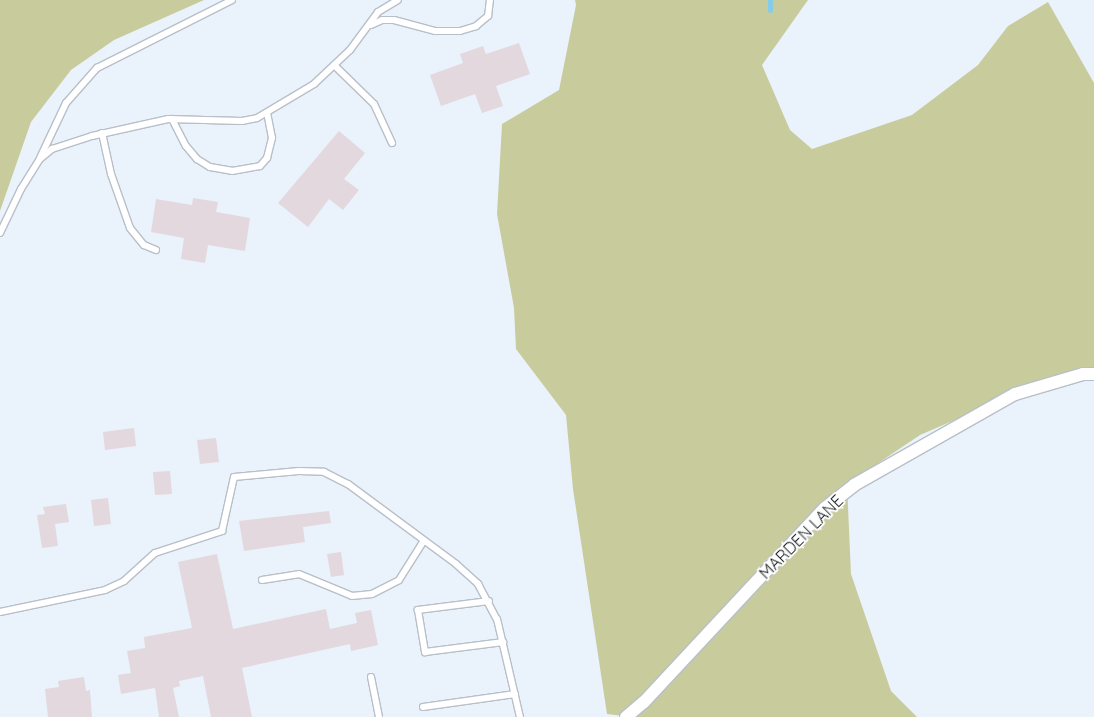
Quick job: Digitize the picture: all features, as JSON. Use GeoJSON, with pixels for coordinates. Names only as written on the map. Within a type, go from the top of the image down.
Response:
{"type":"FeatureCollection","features":[{"type":"Feature","properties":{"kind":"street","name":"MARDEN LANE"},"geometry":{"type":"LineString","coordinates":[[626,717],[644,702],[825,508],[854,485],[1015,394],[1083,374],[1094,374]]}},
{"type":"Feature","properties":{"kind":"lane"},"geometry":{"type":"LineString","coordinates":[[0,233],[21,189],[40,159],[66,103],[96,68],[232,0]]}},
{"type":"Feature","properties":{"kind":"lane"},"geometry":{"type":"LineString","coordinates":[[40,159],[58,147],[102,133],[172,119],[242,121],[267,113],[314,84],[334,66],[370,26],[378,12],[398,0]]}},
{"type":"Feature","properties":{"kind":"lane"},"geometry":{"type":"LineString","coordinates":[[370,26],[382,20],[394,20],[435,30],[460,31],[476,26],[488,16],[490,0]]}},
{"type":"Feature","properties":{"kind":"lane"},"geometry":{"type":"LineString","coordinates":[[334,66],[374,104],[392,143]]}},
{"type":"Feature","properties":{"kind":"lane"},"geometry":{"type":"LineString","coordinates":[[172,119],[186,146],[197,158],[210,167],[232,170],[260,166],[267,158],[272,138],[267,113]]}},
{"type":"Feature","properties":{"kind":"lane"},"geometry":{"type":"LineString","coordinates":[[102,133],[111,174],[130,228],[144,245],[156,250]]}},
{"type":"Feature","properties":{"kind":"lane"},"geometry":{"type":"LineString","coordinates":[[0,612],[105,590],[124,581],[154,553],[222,531],[234,477],[299,470],[324,472],[348,484],[423,542],[456,564],[478,584],[488,600],[504,642],[520,717]]}},
{"type":"Feature","properties":{"kind":"lane"},"geometry":{"type":"LineString","coordinates":[[262,580],[299,574],[352,596],[372,594],[399,580],[423,542]]}},
{"type":"Feature","properties":{"kind":"lane"},"geometry":{"type":"LineString","coordinates":[[488,600],[418,610],[425,652],[504,642]]}},
{"type":"Feature","properties":{"kind":"lane"},"geometry":{"type":"LineString","coordinates":[[371,677],[379,717]]}},
{"type":"Feature","properties":{"kind":"lane"},"geometry":{"type":"LineString","coordinates":[[423,707],[515,694]]}},
{"type":"Feature","properties":{"kind":"green space"},"geometry":{"type":"Polygon","coordinates":[[[0,0],[204,0],[114,40],[71,70],[31,122],[0,211],[0,0]]]}},
{"type":"Feature","properties":{"kind":"green space"},"geometry":{"type":"Polygon","coordinates":[[[575,0],[808,0],[762,65],[790,130],[812,149],[912,115],[978,65],[1008,26],[1048,2],[1094,83],[1094,380],[1083,379],[1015,394],[920,435],[847,484],[851,574],[891,691],[917,717],[631,717],[607,714],[573,489],[566,415],[516,349],[514,308],[497,214],[502,124],[559,90],[576,5],[575,0]]]}},
{"type":"Feature","properties":{"kind":"building"},"geometry":{"type":"Polygon","coordinates":[[[519,43],[530,74],[496,86],[503,106],[482,113],[475,94],[441,106],[430,75],[463,63],[460,54],[483,46],[486,54],[519,43]]]}},
{"type":"Feature","properties":{"kind":"building"},"geometry":{"type":"Polygon","coordinates":[[[339,131],[365,153],[344,179],[359,190],[343,210],[329,199],[308,227],[278,203],[339,131]]]}},
{"type":"Feature","properties":{"kind":"building"},"geometry":{"type":"Polygon","coordinates":[[[193,198],[218,202],[216,212],[250,218],[245,251],[208,245],[205,263],[181,259],[184,238],[151,232],[156,199],[192,205],[193,198]]]}},
{"type":"Feature","properties":{"kind":"building"},"geometry":{"type":"Polygon","coordinates":[[[134,428],[136,446],[105,450],[103,432],[134,428]]]}},
{"type":"Feature","properties":{"kind":"building"},"geometry":{"type":"Polygon","coordinates":[[[216,438],[219,462],[200,464],[197,440],[216,438]]]}},
{"type":"Feature","properties":{"kind":"building"},"geometry":{"type":"Polygon","coordinates":[[[170,471],[172,494],[155,495],[153,472],[170,471]]]}},
{"type":"Feature","properties":{"kind":"building"},"geometry":{"type":"Polygon","coordinates":[[[108,498],[111,524],[94,526],[91,500],[108,498]]]}},
{"type":"Feature","properties":{"kind":"building"},"geometry":{"type":"Polygon","coordinates":[[[66,504],[69,522],[55,524],[58,546],[42,548],[37,515],[45,514],[43,507],[66,504]]]}},
{"type":"Feature","properties":{"kind":"building"},"geometry":{"type":"Polygon","coordinates":[[[329,511],[331,523],[303,527],[305,542],[244,551],[239,521],[329,511]]]}},
{"type":"Feature","properties":{"kind":"building"},"geometry":{"type":"Polygon","coordinates":[[[341,552],[344,575],[331,577],[327,554],[341,552]]]}},
{"type":"Feature","properties":{"kind":"building"},"geometry":{"type":"Polygon","coordinates":[[[217,554],[233,629],[326,609],[330,629],[357,623],[355,613],[371,610],[378,645],[351,651],[350,644],[242,668],[252,717],[211,717],[203,676],[179,681],[180,686],[173,688],[179,717],[159,717],[155,688],[121,694],[118,675],[131,673],[127,651],[145,648],[144,637],[192,628],[178,562],[217,554]]]}},
{"type":"Feature","properties":{"kind":"building"},"geometry":{"type":"Polygon","coordinates":[[[84,677],[86,691],[90,690],[92,717],[48,717],[45,689],[59,687],[58,681],[84,677]]]}},
{"type":"Feature","properties":{"kind":"waterway"},"geometry":{"type":"LineString","coordinates":[[770,0],[770,10]]}}]}
